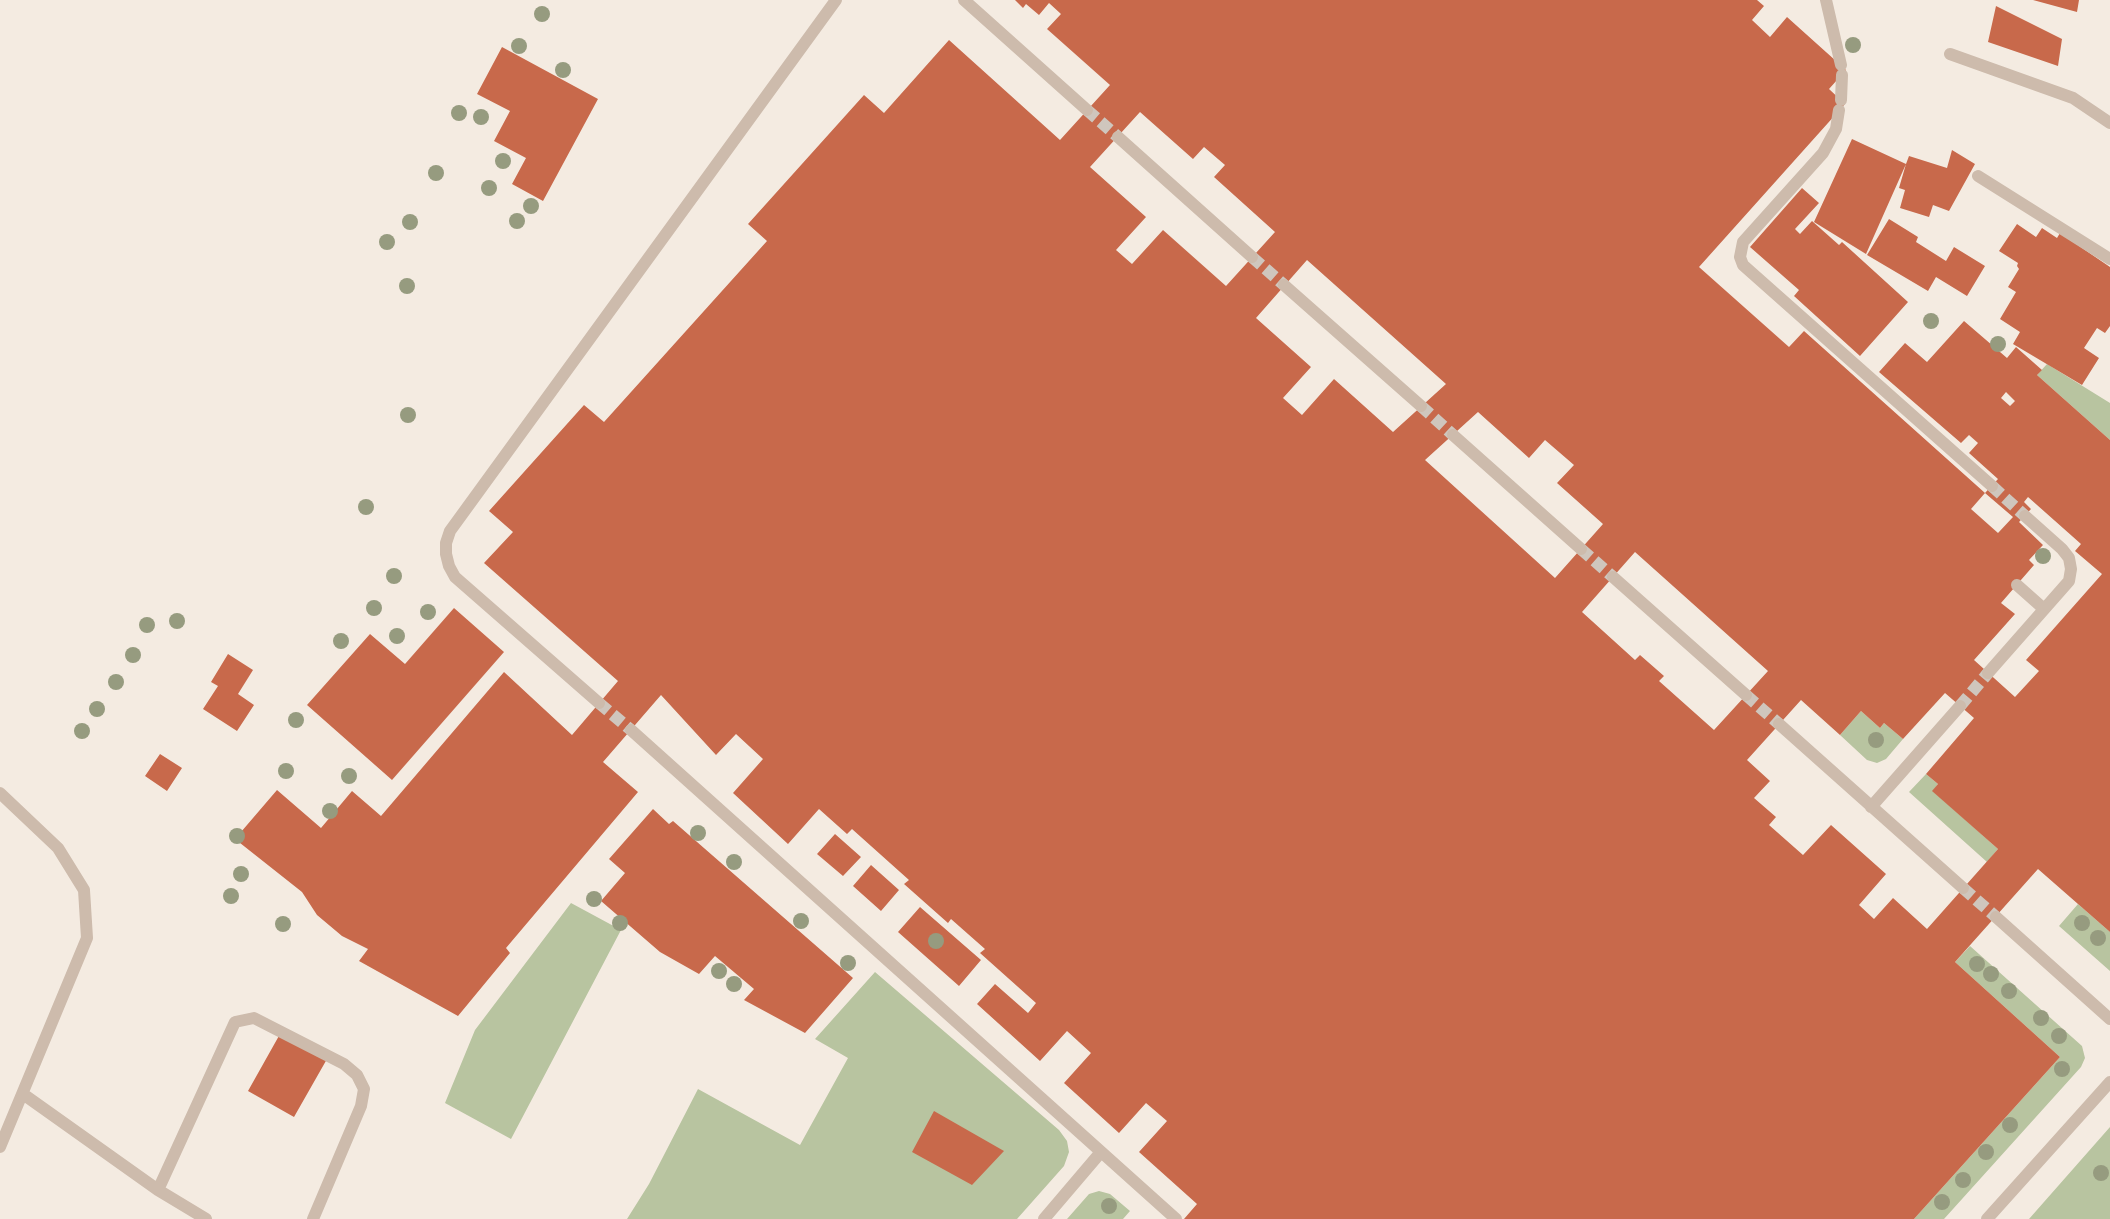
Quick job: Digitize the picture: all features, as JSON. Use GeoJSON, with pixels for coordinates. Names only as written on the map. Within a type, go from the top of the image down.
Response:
{"type":"FeatureCollection","features":[{"type":"Feature","properties":{"kind":"street"},"geometry":{"type":"LineString","coordinates":[[599,703],[455,577],[449,566],[446,554],[446,543],[450,531],[836,0]]}},
{"type":"Feature","properties":{"kind":"street"},"geometry":{"type":"LineString","coordinates":[[964,0],[1087,110]]}},
{"type":"Feature","properties":{"kind":"street"},"geometry":{"type":"LineString","coordinates":[[1826,0],[1841,70],[1840,105],[1836,129],[1822,153],[1744,242],[1740,257],[1747,271],[1992,486]]}},
{"type":"Feature","properties":{"kind":"street"},"geometry":{"type":"LineString","coordinates":[[1950,54],[2073,98],[2110,122]]}},
{"type":"Feature","properties":{"kind":"street"},"geometry":{"type":"LineString","coordinates":[[1118,137],[1252,257]]}},
{"type":"Feature","properties":{"kind":"street"},"geometry":{"type":"LineString","coordinates":[[1978,176],[2110,259]]}},
{"type":"Feature","properties":{"kind":"street"},"geometry":{"type":"LineString","coordinates":[[1284,285],[1421,406]]}},
{"type":"Feature","properties":{"kind":"street"},"geometry":{"type":"LineString","coordinates":[[1453,434],[1581,549]]}},
{"type":"Feature","properties":{"kind":"street"},"geometry":{"type":"LineString","coordinates":[[1988,673],[2069,581],[2071,570],[2069,558],[2062,549],[2025,516]]}},
{"type":"Feature","properties":{"kind":"street"},"geometry":{"type":"LineString","coordinates":[[1613,578],[1746,695]]}},
{"type":"Feature","properties":{"kind":"street"},"geometry":{"type":"LineString","coordinates":[[2016,585],[2044,609]]}},
{"type":"Feature","properties":{"kind":"street"},"geometry":{"type":"LineString","coordinates":[[1871,807],[1960,706]]}},
{"type":"Feature","properties":{"kind":"street"},"geometry":{"type":"LineString","coordinates":[[1779,724],[1963,888]]}},
{"type":"Feature","properties":{"kind":"street"},"geometry":{"type":"LineString","coordinates":[[631,730],[1176,1219]]}},
{"type":"Feature","properties":{"kind":"street"},"geometry":{"type":"LineString","coordinates":[[0,793],[58,848],[84,890],[88,938],[0,1147]]}},
{"type":"Feature","properties":{"kind":"street"},"geometry":{"type":"LineString","coordinates":[[1996,917],[2110,1019]]}},
{"type":"Feature","properties":{"kind":"street"},"geometry":{"type":"LineString","coordinates":[[158,1190],[235,1022],[254,1018],[344,1064],[357,1075],[364,1089],[362,1106],[313,1219]]}},
{"type":"Feature","properties":{"kind":"street"},"geometry":{"type":"LineString","coordinates":[[1988,1219],[2110,1082]]}},
{"type":"Feature","properties":{"kind":"street"},"geometry":{"type":"LineString","coordinates":[[23,1094],[158,1190],[206,1219]]}},
{"type":"Feature","properties":{"kind":"street"},"geometry":{"type":"LineString","coordinates":[[1044,1219],[1101,1152]]}},
{"type":"Feature","properties":{"kind":"green space"},"geometry":{"type":"Polygon","coordinates":[[[2047,364],[2110,403],[2110,440],[2037,375],[2047,364]]]}},
{"type":"Feature","properties":{"kind":"green space"},"geometry":{"type":"Polygon","coordinates":[[[1861,711],[1880,728],[1884,723],[1903,739],[1886,759],[1877,763],[1867,760],[1840,735],[1861,711]]]}},
{"type":"Feature","properties":{"kind":"green space"},"geometry":{"type":"Polygon","coordinates":[[[1926,774],[1938,784],[1933,791],[1998,849],[1987,862],[1909,792],[1926,774]]]}},
{"type":"Feature","properties":{"kind":"green space"},"geometry":{"type":"Polygon","coordinates":[[[571,903],[621,930],[511,1139],[445,1103],[475,1030],[571,903]]]}},
{"type":"Feature","properties":{"kind":"green space"},"geometry":{"type":"Polygon","coordinates":[[[2078,904],[2110,932],[2110,971],[2059,926],[2078,904]]]}},
{"type":"Feature","properties":{"kind":"green space"},"geometry":{"type":"Polygon","coordinates":[[[1970,946],[2082,1046],[2085,1058],[2081,1067],[1944,1219],[1914,1219],[2060,1057],[1955,962],[1970,946]]]}},
{"type":"Feature","properties":{"kind":"green space"},"geometry":{"type":"Polygon","coordinates":[[[875,972],[1059,1130],[1067,1141],[1069,1152],[1064,1166],[1017,1219],[627,1219],[649,1184],[698,1089],[800,1145],[848,1058],[815,1039],[875,972]]]}},
{"type":"Feature","properties":{"kind":"green space"},"geometry":{"type":"Polygon","coordinates":[[[2110,1127],[2110,1219],[2029,1219],[2110,1127]]]}},
{"type":"Feature","properties":{"kind":"green space"},"geometry":{"type":"Polygon","coordinates":[[[1099,1191],[1110,1194],[1130,1211],[1123,1219],[1067,1219],[1089,1194],[1099,1191]]]}},
{"type":"Feature","properties":{"kind":"building"},"geometry":{"type":"Polygon","coordinates":[[[1015,0],[1757,0],[1764,6],[1752,20],[1770,37],[1787,17],[1846,70],[1829,89],[1845,104],[1699,267],[1789,347],[1804,331],[1985,493],[1998,479],[1969,453],[1978,443],[1969,435],[1961,443],[1879,372],[1905,343],[1927,362],[1964,321],[2007,358],[2016,347],[2042,370],[2037,375],[2110,440],[2110,932],[2038,869],[1955,962],[2060,1057],[1914,1219],[1184,1219],[1197,1204],[1139,1152],[1167,1121],[1146,1103],[1119,1133],[1064,1083],[1091,1053],[1067,1031],[1040,1061],[977,1004],[995,984],[1028,1013],[1036,1003],[980,953],[985,949],[951,919],[948,923],[904,884],[909,880],[852,829],[847,834],[819,809],[788,844],[733,793],[763,759],[736,734],[716,755],[661,695],[603,762],[638,792],[506,948],[510,953],[458,1016],[359,961],[368,949],[342,936],[317,915],[302,892],[235,839],[277,790],[321,828],[352,791],[381,816],[504,672],[572,735],[618,681],[484,563],[513,532],[489,511],[584,405],[604,422],[767,241],[748,224],[864,95],[884,113],[949,40],[1060,140],[1110,85],[1047,29],[1061,14],[1049,3],[1039,15],[1026,4],[1023,8],[1015,0]],[[1140,112],[1090,167],[1146,217],[1116,250],[1132,264],[1163,230],[1226,286],[1275,232],[1214,177],[1225,165],[1204,147],[1193,159],[1140,112]],[[1307,260],[1256,318],[1311,367],[1283,398],[1302,415],[1334,379],[1393,432],[1446,384],[1307,260]],[[2006,392],[2001,398],[2010,406],[2015,401],[2006,392]],[[1478,412],[1425,460],[1555,578],[1603,524],[1557,483],[1574,465],[1545,440],[1529,458],[1478,412]],[[1985,493],[1971,509],[1998,533],[2013,517],[1985,493]],[[2028,497],[2024,502],[2031,509],[2019,522],[2043,545],[2029,560],[2034,565],[2001,603],[2015,614],[1974,660],[2015,697],[2039,671],[2026,660],[2102,574],[2075,551],[2081,544],[2028,497]],[[1635,552],[1582,612],[1635,660],[1640,655],[1664,676],[1659,681],[1714,730],[1768,671],[1635,552]],[[1945,693],[1903,739],[1884,723],[1880,728],[1861,711],[1840,735],[1801,700],[1747,760],[1770,781],[1754,798],[1776,817],[1769,825],[1803,855],[1831,825],[1886,874],[1859,905],[1874,919],[1893,898],[1927,929],[1998,849],[1932,791],[1938,784],[1926,774],[1974,718],[1945,693]]]}},
{"type":"Feature","properties":{"kind":"building"},"geometry":{"type":"Polygon","coordinates":[[[2033,0],[2079,0],[2077,12],[2033,0]]]}},
{"type":"Feature","properties":{"kind":"building"},"geometry":{"type":"Polygon","coordinates":[[[1996,6],[2062,39],[2058,66],[1988,42],[1996,6]]]}},
{"type":"Feature","properties":{"kind":"building"},"geometry":{"type":"Polygon","coordinates":[[[502,47],[598,99],[543,201],[512,184],[526,158],[494,141],[510,111],[477,94],[502,47]]]}},
{"type":"Feature","properties":{"kind":"building"},"geometry":{"type":"Polygon","coordinates":[[[1852,139],[1906,164],[1866,254],[1814,222],[1852,139]]]}},
{"type":"Feature","properties":{"kind":"building"},"geometry":{"type":"Polygon","coordinates":[[[1952,150],[1975,164],[1949,211],[1933,205],[1929,217],[1900,208],[1905,190],[1899,188],[1909,156],[1947,168],[1952,150]]]}},
{"type":"Feature","properties":{"kind":"building"},"geometry":{"type":"Polygon","coordinates":[[[1802,188],[1819,203],[1795,229],[1800,234],[1812,221],[1839,245],[1842,242],[1908,302],[1860,356],[1794,296],[1799,290],[1750,247],[1802,188]]]}},
{"type":"Feature","properties":{"kind":"building"},"geometry":{"type":"Polygon","coordinates":[[[1889,219],[1918,237],[1916,242],[1946,261],[1954,247],[1985,266],[1967,296],[1936,277],[1928,291],[1867,255],[1889,219]]]}},
{"type":"Feature","properties":{"kind":"building"},"geometry":{"type":"Polygon","coordinates":[[[2017,224],[2036,237],[2042,228],[2057,238],[2060,233],[2110,267],[2110,326],[2105,333],[2097,328],[2084,348],[2099,358],[2082,385],[2013,344],[2020,332],[2000,319],[2016,292],[2008,287],[2019,269],[2018,263],[1999,251],[2017,224]]]}},
{"type":"Feature","properties":{"kind":"building"},"geometry":{"type":"Polygon","coordinates":[[[454,608],[504,652],[392,780],[307,705],[370,634],[405,664],[454,608]]]}},
{"type":"Feature","properties":{"kind":"building"},"geometry":{"type":"Polygon","coordinates":[[[228,654],[253,670],[238,694],[254,705],[237,731],[203,709],[218,686],[211,682],[228,654]]]}},
{"type":"Feature","properties":{"kind":"building"},"geometry":{"type":"Polygon","coordinates":[[[160,754],[182,768],[167,791],[145,776],[160,754]]]}},
{"type":"Feature","properties":{"kind":"building"},"geometry":{"type":"Polygon","coordinates":[[[653,809],[669,824],[673,821],[853,978],[805,1033],[744,1000],[754,989],[715,956],[699,974],[660,952],[601,901],[625,873],[609,859],[653,809]]]}},
{"type":"Feature","properties":{"kind":"building"},"geometry":{"type":"Polygon","coordinates":[[[835,834],[861,857],[843,876],[817,854],[835,834]]]}},
{"type":"Feature","properties":{"kind":"building"},"geometry":{"type":"Polygon","coordinates":[[[871,865],[899,890],[881,911],[853,886],[871,865]]]}},
{"type":"Feature","properties":{"kind":"building"},"geometry":{"type":"Polygon","coordinates":[[[920,907],[981,960],[959,986],[898,932],[920,907]]]}},
{"type":"Feature","properties":{"kind":"building"},"geometry":{"type":"Polygon","coordinates":[[[280,1034],[327,1059],[294,1117],[248,1091],[280,1034]]]}},
{"type":"Feature","properties":{"kind":"building"},"geometry":{"type":"Polygon","coordinates":[[[934,1111],[1004,1151],[972,1185],[912,1152],[934,1111]]]}},
{"type":"Feature","properties":{"kind":"tunnel"},"geometry":{"type":"LineString","coordinates":[[1087,110],[1118,137]]}},
{"type":"Feature","properties":{"kind":"tunnel"},"geometry":{"type":"LineString","coordinates":[[1252,257],[1284,285]]}},
{"type":"Feature","properties":{"kind":"tunnel"},"geometry":{"type":"LineString","coordinates":[[1421,406],[1453,435]]}},
{"type":"Feature","properties":{"kind":"tunnel"},"geometry":{"type":"LineString","coordinates":[[1992,486],[2025,516]]}},
{"type":"Feature","properties":{"kind":"tunnel"},"geometry":{"type":"LineString","coordinates":[[1581,549],[1613,577]]}},
{"type":"Feature","properties":{"kind":"tunnel"},"geometry":{"type":"LineString","coordinates":[[1960,706],[1988,673]]}},
{"type":"Feature","properties":{"kind":"tunnel"},"geometry":{"type":"LineString","coordinates":[[1746,695],[1779,724]]}},
{"type":"Feature","properties":{"kind":"tunnel"},"geometry":{"type":"LineString","coordinates":[[599,703],[631,730]]}},
{"type":"Feature","properties":{"kind":"tunnel"},"geometry":{"type":"LineString","coordinates":[[1963,888],[1996,917]]}}]}
